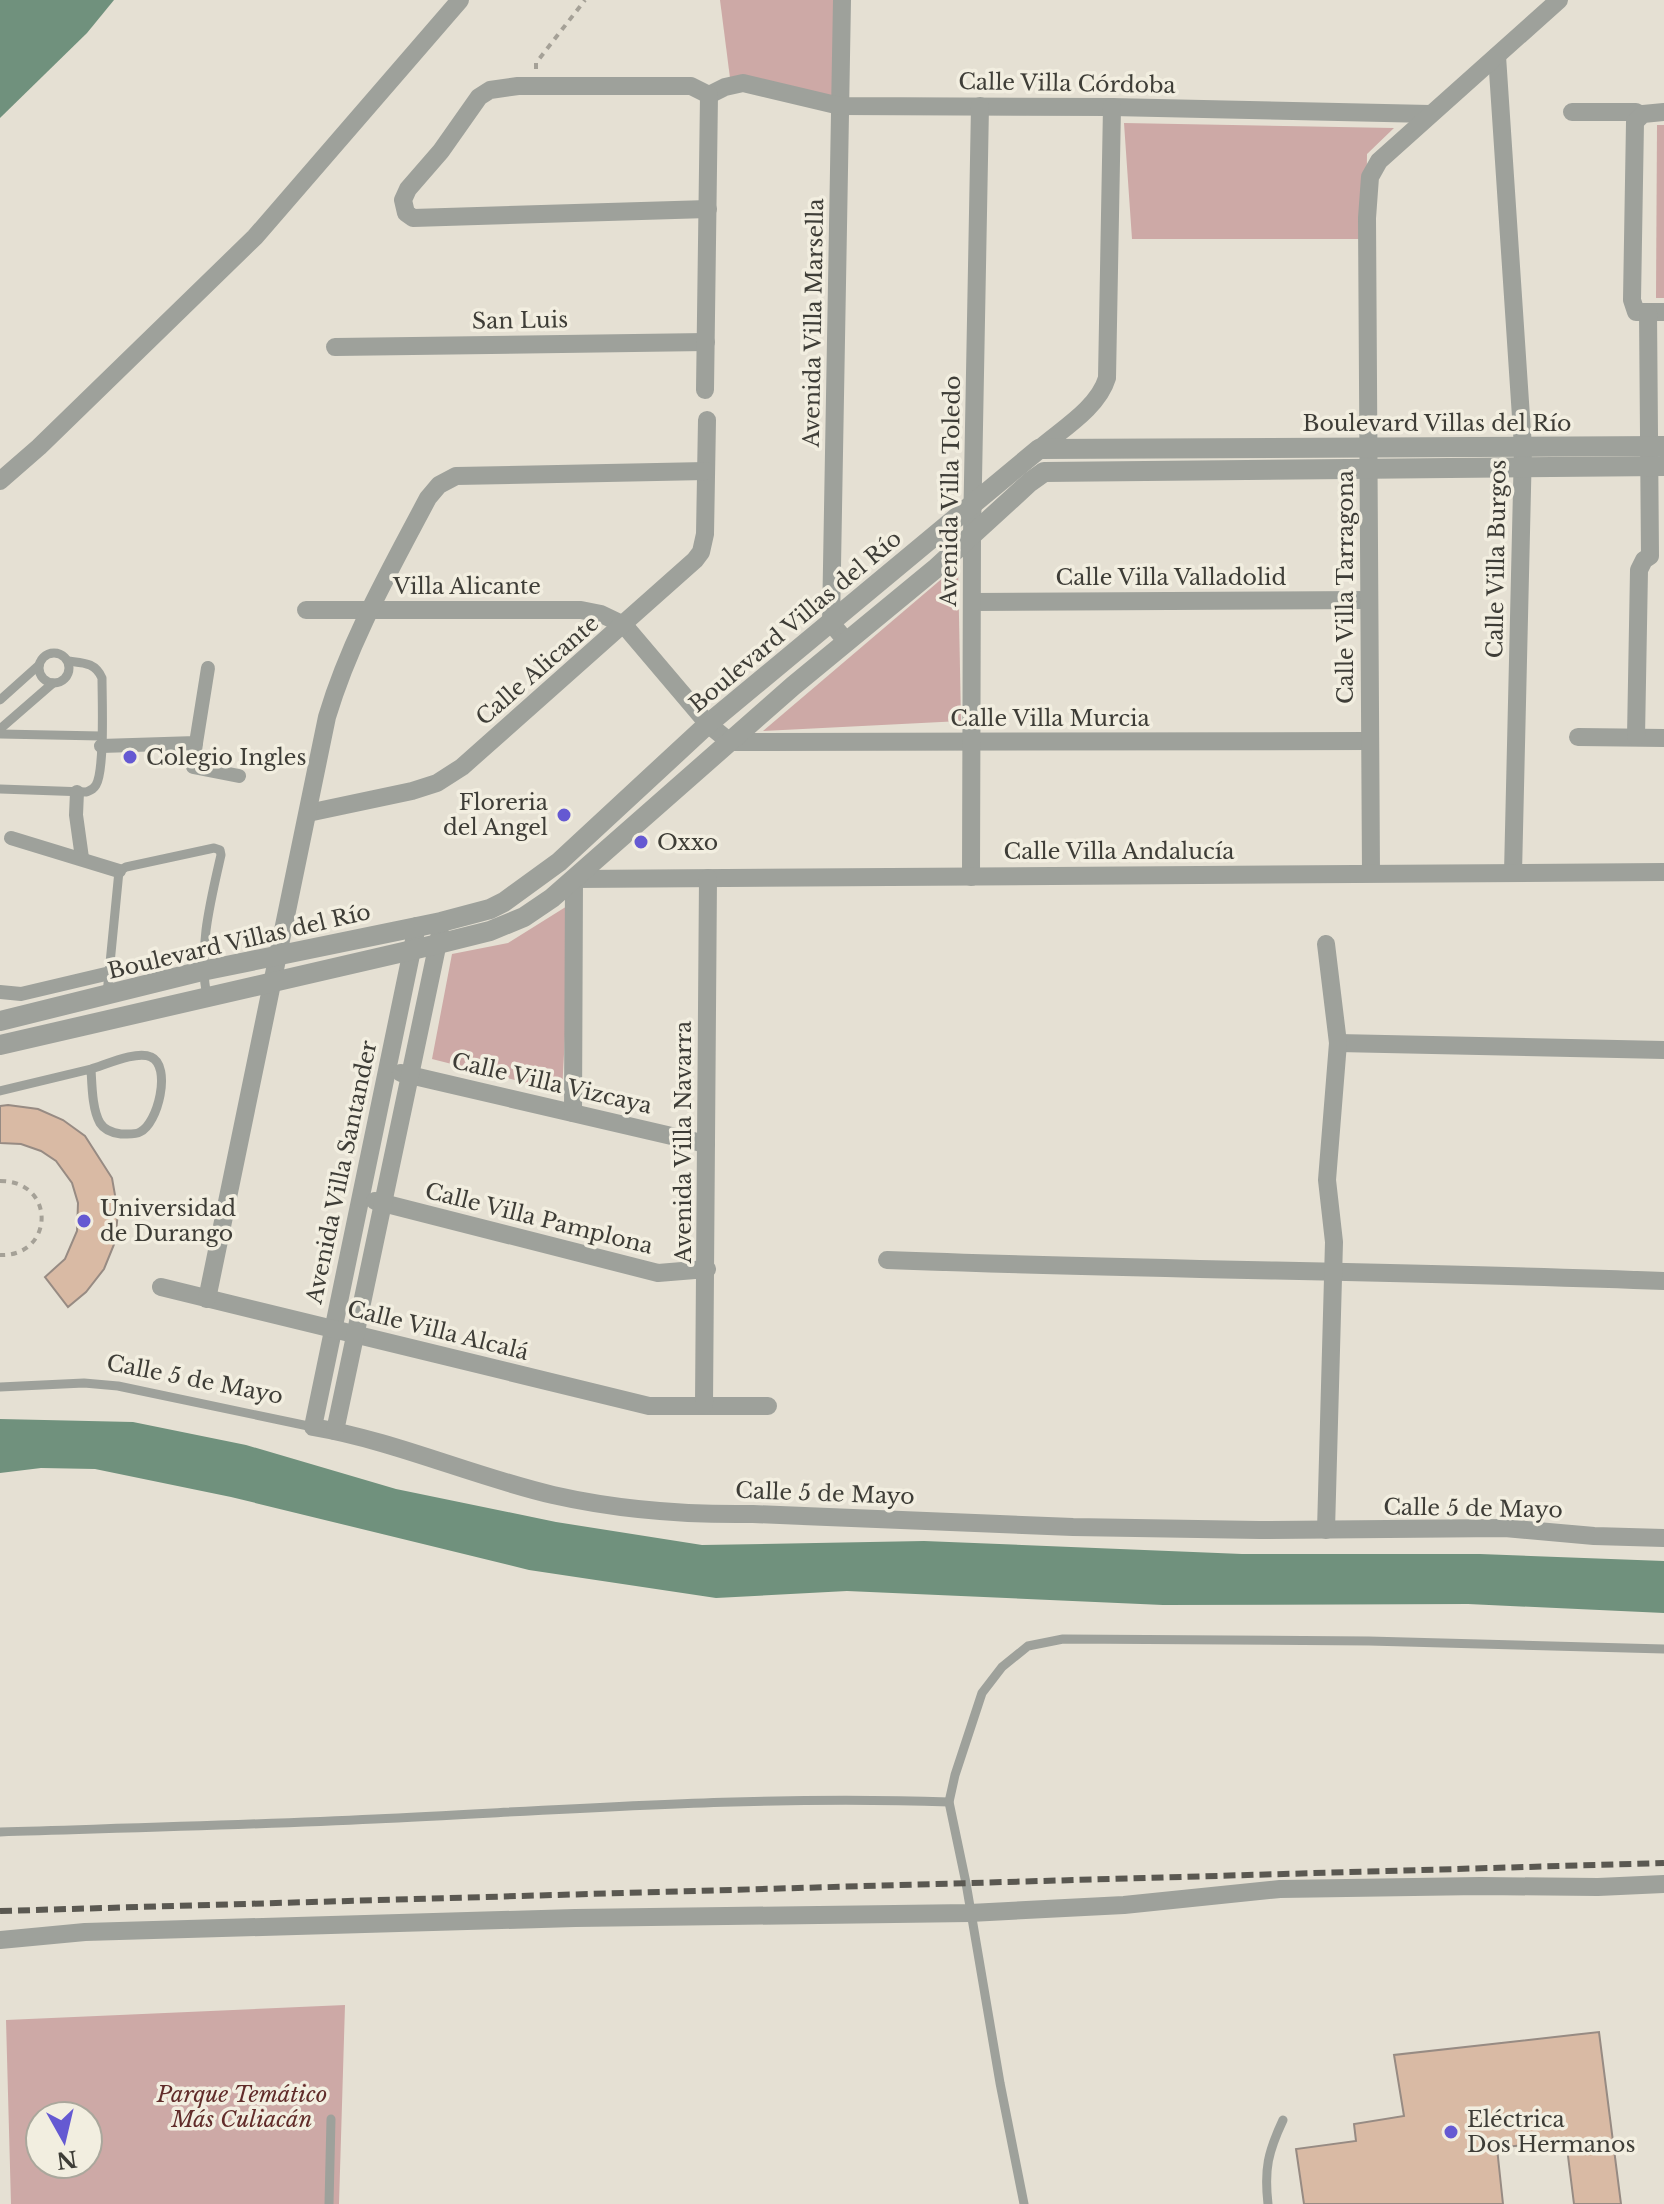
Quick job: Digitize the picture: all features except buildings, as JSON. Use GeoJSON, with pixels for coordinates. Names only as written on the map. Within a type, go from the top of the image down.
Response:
{"type":"FeatureCollection","features":[{"type":"Feature","properties":{"kind":"street"},"geometry":{"type":"LineString","coordinates":[[0,481],[255,237],[460,0]]}},
{"type":"Feature","properties":{"kind":"street","name":"Avenida Villa Marsella"},"geometry":{"type":"LineString","coordinates":[[831,623],[842,0]]}},
{"type":"Feature","properties":{"kind":"street","name":"Calle Villa Tarragona"},"geometry":{"type":"LineString","coordinates":[[1371,873],[1367,209],[1370,177],[1379,161],[1559,0]]}},
{"type":"Feature","properties":{"kind":"street","name":"Calle Villa Burgos"},"geometry":{"type":"LineString","coordinates":[[1497,56],[1523,457],[1513,873]]}},
{"type":"Feature","properties":{"kind":"street","name":"Calle Villa Córdoba"},"geometry":{"type":"LineString","coordinates":[[709,95],[743,83],[840,106],[1112,107],[1430,114]]}},
{"type":"Feature","properties":{"kind":"street"},"geometry":{"type":"LineString","coordinates":[[705,390],[708,209],[709,95],[691,86],[503,87],[479,97],[441,151],[408,189],[403,200],[406,213],[413,218],[708,209]]}},
{"type":"Feature","properties":{"kind":"street","name":"Avenida Villa Toledo"},"geometry":{"type":"LineString","coordinates":[[971,877],[972,534],[980,106]]}},
{"type":"Feature","properties":{"kind":"street"},"geometry":{"type":"LineString","coordinates":[[1039,449],[1095,400],[1107,378],[1112,107]]}},
{"type":"Feature","properties":{"kind":"street"},"geometry":{"type":"LineString","coordinates":[[1572,112],[1636,112],[1632,300],[1636,312],[1656,312],[1657,466],[1650,556],[1641,563],[1639,570],[1636,737]]}},
{"type":"Feature","properties":{"kind":"street"},"geometry":{"type":"LineString","coordinates":[[1637,123],[1664,112]]}},
{"type":"Feature","properties":{"kind":"street","name":"San Luis"},"geometry":{"type":"LineString","coordinates":[[335,347],[706,342]]}},
{"type":"Feature","properties":{"kind":"street","name":"Calle Alicante"},"geometry":{"type":"LineString","coordinates":[[308,813],[412,791],[437,783],[462,767],[624,625],[701,552],[705,534],[707,420]]}},
{"type":"Feature","properties":{"kind":"street","name":"Boulevard Villas del Río"},"geometry":{"type":"LineString","coordinates":[[0,1045],[438,944],[490,931],[524,917],[574,879],[1044,472],[1369,469],[1656,446]]}},
{"type":"Feature","properties":{"kind":"street","name":"Boulevard Villas del Río"},"geometry":{"type":"LineString","coordinates":[[0,1021],[202,971],[441,922],[497,905],[559,862],[708,724],[1039,449],[1369,447],[1657,466]]}},
{"type":"Feature","properties":{"kind":"street"},"geometry":{"type":"LineString","coordinates":[[207,1299],[327,717],[335,689],[369,610],[428,498],[439,485],[456,476],[706,471]]}},
{"type":"Feature","properties":{"kind":"street","name":"Calle Villa Valladolid"},"geometry":{"type":"LineString","coordinates":[[973,602],[1369,600]]}},
{"type":"Feature","properties":{"kind":"street","name":"Villa Alicante"},"geometry":{"type":"LineString","coordinates":[[306,610],[581,610],[601,614],[624,625]]}},
{"type":"Feature","properties":{"kind":"street"},"geometry":{"type":"LineString","coordinates":[[831,623],[847,642]]}},
{"type":"Feature","properties":{"kind":"street"},"geometry":{"type":"LineString","coordinates":[[624,625],[708,724],[730,742]]}},
{"type":"Feature","properties":{"kind":"street"},"geometry":{"type":"LineString","coordinates":[[208,668],[194,774],[239,776]]}},
{"type":"Feature","properties":{"kind":"street"},"geometry":{"type":"LineString","coordinates":[[1578,737],[1664,738]]}},
{"type":"Feature","properties":{"kind":"street"},"geometry":{"type":"LineString","coordinates":[[101,741],[196,743]]}},
{"type":"Feature","properties":{"kind":"street","name":"Calle Villa Murcia"},"geometry":{"type":"LineString","coordinates":[[730,742],[1370,741]]}},
{"type":"Feature","properties":{"kind":"street"},"geometry":{"type":"LineString","coordinates":[[77,792],[76,815],[82,858]]}},
{"type":"Feature","properties":{"kind":"street"},"geometry":{"type":"LineString","coordinates":[[11,838],[119,871]]}},
{"type":"Feature","properties":{"kind":"street"},"geometry":{"type":"LineString","coordinates":[[559,862],[574,879],[573,1113]]}},
{"type":"Feature","properties":{"kind":"street","name":"Calle Villa Andalucía"},"geometry":{"type":"LineString","coordinates":[[574,879],[1664,872]]}},
{"type":"Feature","properties":{"kind":"street","name":"Avenida Villa Navarra"},"geometry":{"type":"LineString","coordinates":[[704,1405],[708,878]]}},
{"type":"Feature","properties":{"kind":"street"},"geometry":{"type":"LineString","coordinates":[[335,1431],[441,922]]}},
{"type":"Feature","properties":{"kind":"street","name":"Avenida Villa Santander"},"geometry":{"type":"LineString","coordinates":[[313,1427],[417,926]]}},
{"type":"Feature","properties":{"kind":"street"},"geometry":{"type":"LineString","coordinates":[[1326,944],[1338,1043],[1327,1180],[1334,1242],[1326,1530]]}},
{"type":"Feature","properties":{"kind":"street"},"geometry":{"type":"LineString","coordinates":[[0,992],[21,994],[110,973]]}},
{"type":"Feature","properties":{"kind":"street"},"geometry":{"type":"LineString","coordinates":[[1338,1043],[1664,1050]]}},
{"type":"Feature","properties":{"kind":"street","name":"Calle Villa Vizcaya"},"geometry":{"type":"LineString","coordinates":[[387,1069],[706,1144]]}},
{"type":"Feature","properties":{"kind":"street","name":"Calle Villa Pamplona"},"geometry":{"type":"LineString","coordinates":[[360,1198],[658,1273],[707,1269]]}},
{"type":"Feature","properties":{"kind":"street"},"geometry":{"type":"LineString","coordinates":[[887,1260],[1664,1281]]}},
{"type":"Feature","properties":{"kind":"street","name":"Calle Villa Alcalá"},"geometry":{"type":"LineString","coordinates":[[161,1287],[649,1406],[768,1406]]}},
{"type":"Feature","properties":{"kind":"street","name":"Calle 5 de Mayo"},"geometry":{"type":"LineString","coordinates":[[313,1427],[552,1495],[628,1509],[1073,1527],[1326,1530],[1505,1528],[1664,1538]]}},
{"type":"Feature","properties":{"kind":"street"},"geometry":{"type":"LineString","coordinates":[[0,1940],[100,1932],[545,1919],[970,1913],[1124,1905],[1280,1889],[1664,1884]]}},
{"type":"Feature","properties":{"kind":"lane"},"geometry":{"type":"LineString","coordinates":[[0,700],[46,655],[64,656],[68,661],[70,667],[65,679],[53,683],[0,732]]}},
{"type":"Feature","properties":{"kind":"lane"},"geometry":{"type":"LineString","coordinates":[[0,789],[86,792],[94,788],[98,780],[101,741],[102,678],[99,670],[91,664],[68,661]]}},
{"type":"Feature","properties":{"kind":"lane"},"geometry":{"type":"LineString","coordinates":[[39,665],[42,677],[53,683]]}},
{"type":"Feature","properties":{"kind":"lane"},"geometry":{"type":"LineString","coordinates":[[0,732],[101,741]]}},
{"type":"Feature","properties":{"kind":"lane"},"geometry":{"type":"LineString","coordinates":[[107,994],[119,871],[214,848],[220,850],[221,855],[205,933],[202,971],[207,998]]}},
{"type":"Feature","properties":{"kind":"lane"},"geometry":{"type":"LineString","coordinates":[[0,1091],[125,1058],[151,1057],[159,1064],[162,1076],[156,1111],[149,1125],[139,1133],[125,1134],[110,1132],[101,1125],[91,1069]]}},
{"type":"Feature","properties":{"kind":"lane","name":"Calle 5 de Mayo"},"geometry":{"type":"LineString","coordinates":[[0,1387],[84,1383],[118,1386],[313,1427]]}},
{"type":"Feature","properties":{"kind":"lane"},"geometry":{"type":"LineString","coordinates":[[1024,2204],[949,1802],[982,1693],[1002,1667],[1028,1646],[1063,1639],[1369,1641],[1664,1649]]}},
{"type":"Feature","properties":{"kind":"lane"},"geometry":{"type":"LineString","coordinates":[[0,1832],[373,1819],[695,1802],[848,1798],[949,1802]]}},
{"type":"Feature","properties":{"kind":"lane"},"geometry":{"type":"LineString","coordinates":[[329,2204],[331,2119]]}},
{"type":"Feature","properties":{"kind":"lane"},"geometry":{"type":"LineString","coordinates":[[1268,2204],[1268,2156],[1283,2120]]}},
{"type":"Feature","properties":{"kind":"path"},"geometry":{"type":"LineString","coordinates":[[536,86],[536,63],[585,0]]}},
{"type":"Feature","properties":{"kind":"path"},"geometry":{"type":"LineString","coordinates":[[0,1181],[12,1181],[31,1191],[37,1199],[42,1220],[40,1230],[28,1247],[0,1255]]}},
{"type":"Feature","properties":{"kind":"green space"},"geometry":{"type":"Polygon","coordinates":[[[720,0],[837,0],[835,99],[730,78],[720,0]]]}},
{"type":"Feature","properties":{"kind":"green space"},"geometry":{"type":"Polygon","coordinates":[[[1124,123],[1394,128],[1367,154],[1366,239],[1132,239],[1124,123]]]}},
{"type":"Feature","properties":{"kind":"green space"},"geometry":{"type":"Polygon","coordinates":[[[1657,125],[1664,125],[1664,298],[1656,298],[1657,125]]]}},
{"type":"Feature","properties":{"kind":"green space"},"geometry":{"type":"Polygon","coordinates":[[[958,565],[961,721],[763,731],[958,565]]]}},
{"type":"Feature","properties":{"kind":"green space"},"geometry":{"type":"Polygon","coordinates":[[[572,903],[562,1092],[432,1059],[452,954],[508,943],[572,903]]]}},
{"type":"Feature","properties":{"kind":"green space","name":"Parque Temático Más Culiacán"},"geometry":{"type":"Polygon","coordinates":[[[345,2005],[339,2204],[11,2204],[6,2020],[345,2005]]]}},
{"type":"Feature","properties":{"kind":"shaded area"},"geometry":{"type":"Polygon","coordinates":[[[0,0],[114,0],[87,33],[0,118],[0,0]]]}},
{"type":"Feature","properties":{"kind":"shaded area"},"geometry":{"type":"Polygon","coordinates":[[[0,1419],[133,1422],[246,1445],[396,1489],[556,1522],[702,1545],[924,1541],[1242,1554],[1480,1554],[1664,1561],[1664,1613],[1468,1604],[1163,1605],[847,1591],[716,1598],[529,1570],[231,1497],[95,1469],[41,1468],[0,1473],[0,1419]]]}},
{"type":"Feature","properties":{"kind":"railway"},"geometry":{"type":"LineString","coordinates":[[0,1911],[1664,1863]]}},
{"type":"Feature","properties":{"kind":"place","name":"Colegio Ingles"},"geometry":{"type":"Point","coordinates":[130,757]}},
{"type":"Feature","properties":{"kind":"place","name":"Floreria del Angel"},"geometry":{"type":"Point","coordinates":[564,815]}},
{"type":"Feature","properties":{"kind":"place","name":"Oxxo"},"geometry":{"type":"Point","coordinates":[641,842]}},
{"type":"Feature","properties":{"kind":"place","name":"Universidad de Durango"},"geometry":{"type":"Point","coordinates":[84,1221]}},
{"type":"Feature","properties":{"kind":"place","name":"Eléctrica Dos Hermanos"},"geometry":{"type":"Point","coordinates":[1451,2132]}}]}
